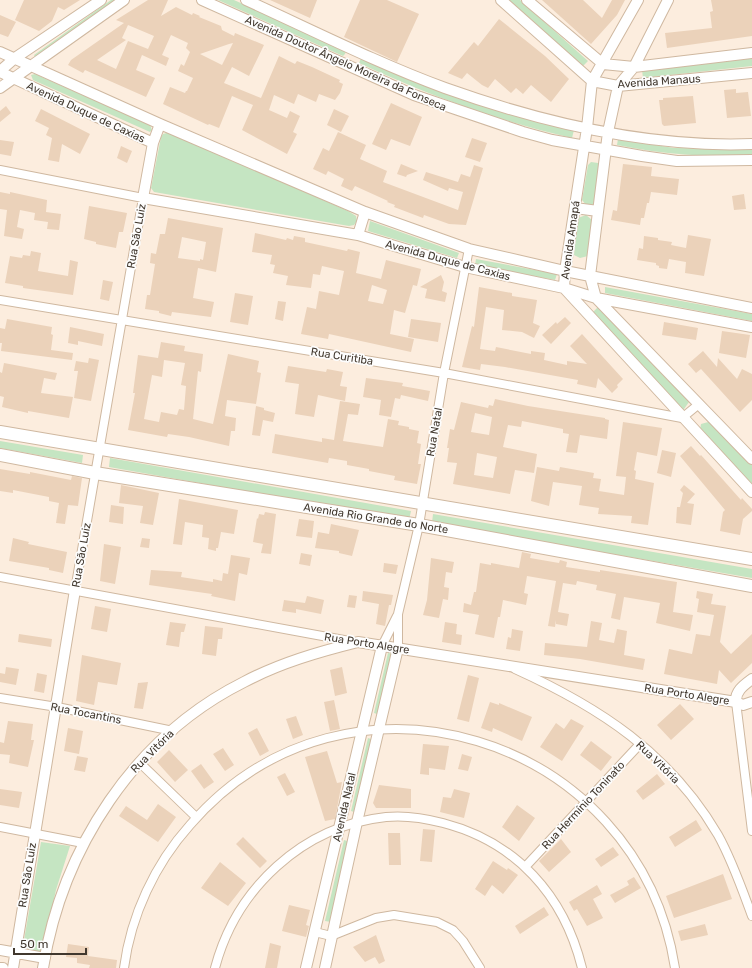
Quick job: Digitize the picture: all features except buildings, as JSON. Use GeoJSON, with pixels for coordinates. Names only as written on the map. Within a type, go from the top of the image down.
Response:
{"type":"FeatureCollection","features":[{"type":"Feature","properties":{"kind":"main road","name":"Avenida Rio Grande do Norte"},"geometry":{"type":"LineString","coordinates":[[0,432],[422,502],[752,559]]}},
{"type":"Feature","properties":{"kind":"main road","name":"Avenida Rio Grande do Norte"},"geometry":{"type":"LineString","coordinates":[[0,455],[95,473],[419,525],[752,586]]}},
{"type":"Feature","properties":{"kind":"street"},"geometry":{"type":"LineString","coordinates":[[0,72],[14,58],[101,0]]}},
{"type":"Feature","properties":{"kind":"street"},"geometry":{"type":"LineString","coordinates":[[0,88],[124,0]]}},
{"type":"Feature","properties":{"kind":"street","name":"Avenida Doutor Ângelo Moreira da Fonseca"},"geometry":{"type":"LineString","coordinates":[[202,0],[414,95],[450,109],[544,138],[584,147],[677,161],[752,160]]}},
{"type":"Feature","properties":{"kind":"street","name":"Avenida Doutor Ângelo Moreira da Fonseca"},"geometry":{"type":"LineString","coordinates":[[246,0],[452,90],[542,119],[646,140],[685,144],[752,144]]}},
{"type":"Feature","properties":{"kind":"street"},"geometry":{"type":"LineString","coordinates":[[501,0],[592,81]]}},
{"type":"Feature","properties":{"kind":"street"},"geometry":{"type":"LineString","coordinates":[[528,0],[603,64]]}},
{"type":"Feature","properties":{"kind":"street","name":"Avenida Amapá"},"geometry":{"type":"LineString","coordinates":[[638,0],[592,81],[587,128],[564,271],[564,288],[682,418],[752,492]]}},
{"type":"Feature","properties":{"kind":"street"},"geometry":{"type":"LineString","coordinates":[[668,0],[634,67],[618,86],[608,132],[590,276],[596,298],[752,459]]}},
{"type":"Feature","properties":{"kind":"street"},"geometry":{"type":"LineString","coordinates":[[349,65],[356,49]]}},
{"type":"Feature","properties":{"kind":"street","name":"Avenida Duque de Caxias"},"geometry":{"type":"LineString","coordinates":[[0,52],[160,124],[365,212],[469,249],[564,271],[752,308]]}},
{"type":"Feature","properties":{"kind":"street","name":"Avenida Manaus"},"geometry":{"type":"LineString","coordinates":[[603,64],[634,67],[752,53]]}},
{"type":"Feature","properties":{"kind":"street","name":"Avenida Duque de Caxias"},"geometry":{"type":"LineString","coordinates":[[0,72],[153,143],[160,124]]}},
{"type":"Feature","properties":{"kind":"street","name":"Avenida Manaus"},"geometry":{"type":"LineString","coordinates":[[592,81],[618,86],[752,73]]}},
{"type":"Feature","properties":{"kind":"street","name":"Rua São Luiz"},"geometry":{"type":"LineString","coordinates":[[13,968],[75,590],[153,143]]}},
{"type":"Feature","properties":{"kind":"street"},"geometry":{"type":"LineString","coordinates":[[0,170],[143,198]]}},
{"type":"Feature","properties":{"kind":"street","name":"Avenida Duque de Caxias"},"geometry":{"type":"LineString","coordinates":[[143,198],[358,234],[465,267],[564,288],[596,298],[752,327]]}},
{"type":"Feature","properties":{"kind":"street"},"geometry":{"type":"LineString","coordinates":[[575,208],[598,211]]}},
{"type":"Feature","properties":{"kind":"street"},"geometry":{"type":"LineString","coordinates":[[358,234],[365,212]]}},
{"type":"Feature","properties":{"kind":"street","name":"Rua Natal"},"geometry":{"type":"LineString","coordinates":[[398,648],[398,614],[419,525],[444,373],[469,249]]}},
{"type":"Feature","properties":{"kind":"street","name":"Rua Curitiba"},"geometry":{"type":"LineString","coordinates":[[0,300],[444,373],[682,418]]}},
{"type":"Feature","properties":{"kind":"street"},"geometry":{"type":"LineString","coordinates":[[682,418],[699,404]]}},
{"type":"Feature","properties":{"kind":"street","name":"Rua Porto Alegre"},"geometry":{"type":"LineString","coordinates":[[0,577],[382,646],[736,702],[743,705],[752,702]]}},
{"type":"Feature","properties":{"kind":"street","name":"Rua Natal"},"geometry":{"type":"LineString","coordinates":[[382,646],[398,614]]}},
{"type":"Feature","properties":{"kind":"street","name":"Rua Vitória"},"geometry":{"type":"LineString","coordinates":[[44,963],[61,900],[83,842],[109,801],[139,762],[172,731],[217,697],[250,679],[298,658],[358,642]]}},
{"type":"Feature","properties":{"kind":"street","name":"Avenida Natal"},"geometry":{"type":"LineString","coordinates":[[306,968],[382,646]]}},
{"type":"Feature","properties":{"kind":"street","name":"Avenida Natal"},"geometry":{"type":"LineString","coordinates":[[325,968],[356,822],[380,728],[398,648]]}},
{"type":"Feature","properties":{"kind":"street","name":"Rua Vitória"},"geometry":{"type":"LineString","coordinates":[[505,665],[580,701],[601,714],[640,744],[675,778],[706,816],[719,837],[730,860],[752,916]]}},
{"type":"Feature","properties":{"kind":"street"},"geometry":{"type":"LineString","coordinates":[[752,679],[737,693],[736,702],[752,831]]}},
{"type":"Feature","properties":{"kind":"street","name":"Rua Tocantins"},"geometry":{"type":"LineString","coordinates":[[0,698],[57,707],[172,731]]}},
{"type":"Feature","properties":{"kind":"street"},"geometry":{"type":"LineString","coordinates":[[124,968],[134,923],[150,885],[170,849],[196,817],[227,789],[262,765],[300,747],[362,730],[380,728],[434,732],[471,739],[492,745],[513,754],[552,775],[587,802],[618,835],[642,872],[661,912],[668,934],[675,968]]}},
{"type":"Feature","properties":{"kind":"street","name":"Rua Hermínio Toninato"},"geometry":{"type":"LineString","coordinates":[[526,866],[640,744]]}},
{"type":"Feature","properties":{"kind":"street"},"geometry":{"type":"LineString","coordinates":[[139,762],[196,817]]}},
{"type":"Feature","properties":{"kind":"street"},"geometry":{"type":"LineString","coordinates":[[215,968],[223,940],[233,919],[253,890],[269,873],[306,844],[339,827],[356,822],[386,817],[405,817],[451,825],[474,832],[511,854],[526,866],[543,886],[570,931],[582,968]]}},
{"type":"Feature","properties":{"kind":"street"},"geometry":{"type":"LineString","coordinates":[[0,827],[83,842]]}},
{"type":"Feature","properties":{"kind":"street"},"geometry":{"type":"LineString","coordinates":[[315,932],[331,936],[376,918],[394,915],[414,917],[437,922],[453,930],[472,953],[480,968]]}},
{"type":"Feature","properties":{"kind":"street"},"geometry":{"type":"LineString","coordinates":[[0,950],[15,953],[44,963]]}},
{"type":"Feature","properties":{"kind":"green space"},"geometry":{"type":"Polygon","coordinates":[[[111,0],[118,0],[36,59],[34,55],[111,0]]]}},
{"type":"Feature","properties":{"kind":"green space"},"geometry":{"type":"Polygon","coordinates":[[[218,0],[234,0],[346,51],[345,54],[343,56],[218,0]]]}},
{"type":"Feature","properties":{"kind":"green space"},"geometry":{"type":"Polygon","coordinates":[[[509,0],[520,0],[588,61],[583,66],[509,0]]]}},
{"type":"Feature","properties":{"kind":"green space"},"geometry":{"type":"Polygon","coordinates":[[[362,56],[504,113],[574,130],[572,138],[517,124],[411,86],[359,63],[362,56]]]}},
{"type":"Feature","properties":{"kind":"green space"},"geometry":{"type":"Polygon","coordinates":[[[752,58],[752,66],[643,78],[642,70],[752,58]]]}},
{"type":"Feature","properties":{"kind":"green space"},"geometry":{"type":"Polygon","coordinates":[[[35,74],[150,125],[152,130],[150,132],[33,80],[31,75],[35,74]]]}},
{"type":"Feature","properties":{"kind":"green space"},"geometry":{"type":"Polygon","coordinates":[[[170,132],[348,211],[356,216],[357,221],[354,225],[349,226],[154,192],[151,188],[161,137],[163,134],[170,132]]]}},
{"type":"Feature","properties":{"kind":"green space"},"geometry":{"type":"Polygon","coordinates":[[[618,139],[674,148],[752,149],[752,157],[652,151],[617,145],[618,139]]]}},
{"type":"Feature","properties":{"kind":"green space"},"geometry":{"type":"Polygon","coordinates":[[[591,162],[598,163],[600,168],[595,203],[587,206],[582,200],[588,165],[591,162]]]}},
{"type":"Feature","properties":{"kind":"green space"},"geometry":{"type":"Polygon","coordinates":[[[586,215],[592,220],[588,256],[580,258],[574,255],[578,218],[586,215]]]}},
{"type":"Feature","properties":{"kind":"green space"},"geometry":{"type":"Polygon","coordinates":[[[370,221],[459,253],[457,258],[368,231],[370,221]]]}},
{"type":"Feature","properties":{"kind":"green space"},"geometry":{"type":"Polygon","coordinates":[[[476,259],[557,274],[555,280],[475,265],[476,259]]]}},
{"type":"Feature","properties":{"kind":"green space"},"geometry":{"type":"Polygon","coordinates":[[[605,287],[752,314],[752,321],[605,293],[605,287]]]}},
{"type":"Feature","properties":{"kind":"green space"},"geometry":{"type":"Polygon","coordinates":[[[598,307],[601,308],[688,398],[689,402],[684,409],[679,410],[592,313],[598,307]]]}},
{"type":"Feature","properties":{"kind":"green space"},"geometry":{"type":"Polygon","coordinates":[[[712,421],[752,464],[752,487],[700,430],[701,424],[712,421]]]}},
{"type":"Feature","properties":{"kind":"green space"},"geometry":{"type":"Polygon","coordinates":[[[0,441],[83,455],[82,463],[0,448],[0,441]]]}},
{"type":"Feature","properties":{"kind":"green space"},"geometry":{"type":"Polygon","coordinates":[[[110,458],[411,511],[409,520],[109,467],[110,458]]]}},
{"type":"Feature","properties":{"kind":"green space"},"geometry":{"type":"Polygon","coordinates":[[[433,514],[752,569],[752,578],[432,523],[433,514]]]}},
{"type":"Feature","properties":{"kind":"green space"},"geometry":{"type":"Polygon","coordinates":[[[388,653],[394,654],[380,715],[374,713],[388,653]]]}},
{"type":"Feature","properties":{"kind":"green space"},"geometry":{"type":"Polygon","coordinates":[[[368,738],[374,740],[357,813],[351,811],[368,738]]]}},
{"type":"Feature","properties":{"kind":"green space"},"geometry":{"type":"Polygon","coordinates":[[[344,840],[350,842],[331,922],[325,921],[344,840]]]}},
{"type":"Feature","properties":{"kind":"green space"},"geometry":{"type":"Polygon","coordinates":[[[41,842],[70,846],[56,890],[43,948],[40,952],[25,947],[24,940],[41,842]]]}}]}
